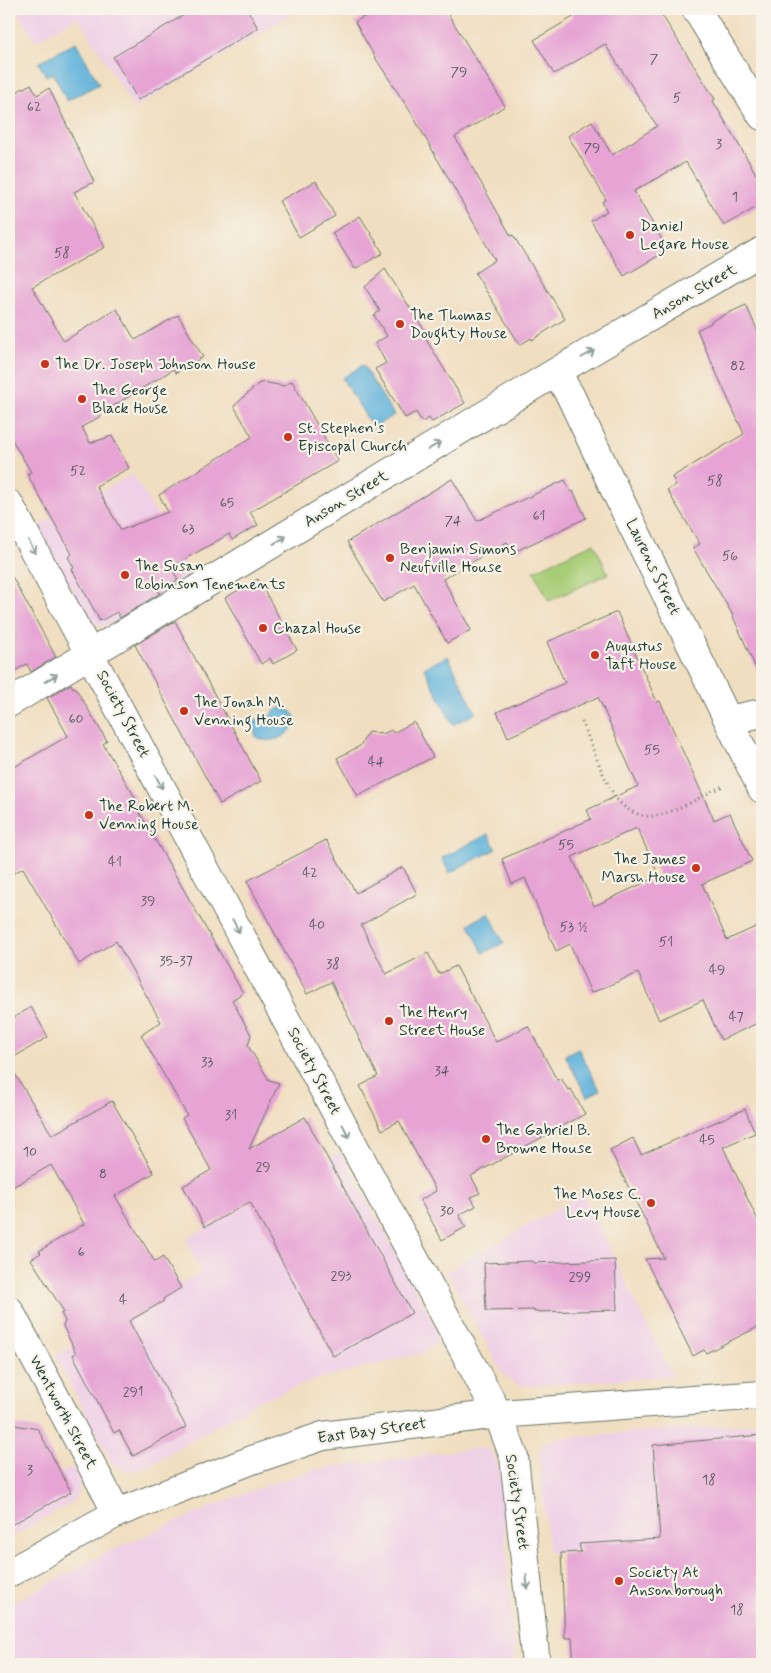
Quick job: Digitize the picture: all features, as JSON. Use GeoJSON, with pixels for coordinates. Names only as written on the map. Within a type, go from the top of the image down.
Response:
{"type":"FeatureCollection","features":[{"type":"Feature","properties":{"kind":"street"},"geometry":{"type":"LineString","coordinates":[[696,9],[762,116]]}},
{"type":"Feature","properties":{"kind":"street","name":"Anson Street"},"geometry":{"type":"LineString","coordinates":[[9,703],[556,372],[762,251]]}},
{"type":"Feature","properties":{"kind":"street","name":"Laurens Street"},"geometry":{"type":"LineString","coordinates":[[556,372],[570,395],[762,789]]}},
{"type":"Feature","properties":{"kind":"street","name":"Society Street"},"geometry":{"type":"LineString","coordinates":[[9,504],[498,1414],[514,1457],[536,1664]]}},
{"type":"Feature","properties":{"kind":"street"},"geometry":{"type":"LineString","coordinates":[[729,720],[762,713]]}},
{"type":"Feature","properties":{"kind":"street","name":"Wentworth Street"},"geometry":{"type":"LineString","coordinates":[[9,1310],[117,1513]]}},
{"type":"Feature","properties":{"kind":"street","name":"East Bay Street"},"geometry":{"type":"LineString","coordinates":[[9,1573],[117,1513],[252,1460],[322,1436],[498,1414],[762,1395]]}},
{"type":"Feature","properties":{"kind":"path"},"geometry":{"type":"LineString","coordinates":[[582,722],[617,800],[639,815],[654,816],[725,785]]}},
{"type":"Feature","properties":{"kind":"shaded area"},"geometry":{"type":"Polygon","coordinates":[[[16,9],[300,9],[134,108],[78,17],[35,41],[16,9]]]}},
{"type":"Feature","properties":{"kind":"shaded area"},"geometry":{"type":"Polygon","coordinates":[[[133,474],[194,577],[122,620],[104,626],[90,623],[38,526],[133,474]]]}},
{"type":"Feature","properties":{"kind":"shaded area"},"geometry":{"type":"Polygon","coordinates":[[[341,1152],[438,1331],[436,1344],[422,1353],[322,1378],[261,1400],[137,1471],[124,1469],[112,1463],[55,1356],[201,1272],[186,1239],[341,1152]]]}},
{"type":"Feature","properties":{"kind":"shaded area"},"geometry":{"type":"Polygon","coordinates":[[[583,1194],[672,1376],[530,1386],[517,1385],[503,1374],[447,1271],[583,1194]]]}},
{"type":"Feature","properties":{"kind":"shaded area"},"geometry":{"type":"Polygon","coordinates":[[[762,1423],[762,1537],[742,1535],[549,1553],[539,1458],[540,1449],[546,1441],[571,1437],[762,1423]]]}},
{"type":"Feature","properties":{"kind":"shaded area"},"geometry":{"type":"Polygon","coordinates":[[[488,1448],[493,1454],[500,1471],[515,1664],[9,1664],[9,1605],[114,1549],[218,1504],[267,1485],[317,1469],[488,1448]]]}},
{"type":"Feature","properties":{"kind":"shaded area"},"geometry":{"type":"Polygon","coordinates":[[[74,1467],[80,1478],[80,1488],[74,1501],[9,1538],[9,1499],[74,1467]]]}},
{"type":"Feature","properties":{"kind":"green space"},"geometry":{"type":"Polygon","coordinates":[[[594,543],[608,574],[549,601],[534,571],[594,543]]]}},
{"type":"Feature","properties":{"kind":"water"},"geometry":{"type":"Polygon","coordinates":[[[76,42],[99,84],[67,101],[53,73],[46,76],[38,63],[76,42]]]}},
{"type":"Feature","properties":{"kind":"water"},"geometry":{"type":"Polygon","coordinates":[[[363,365],[394,415],[373,428],[342,378],[363,365]]]}},
{"type":"Feature","properties":{"kind":"water"},"geometry":{"type":"Polygon","coordinates":[[[448,656],[476,713],[453,725],[424,668],[448,656]]]}},
{"type":"Feature","properties":{"kind":"water"},"geometry":{"type":"Polygon","coordinates":[[[280,708],[287,708],[295,716],[294,724],[288,733],[272,740],[256,737],[253,724],[256,720],[268,717],[280,708]]]}},
{"type":"Feature","properties":{"kind":"water"},"geometry":{"type":"Polygon","coordinates":[[[488,834],[496,849],[449,873],[442,858],[488,834]]]}},
{"type":"Feature","properties":{"kind":"water"},"geometry":{"type":"Polygon","coordinates":[[[489,913],[504,943],[483,953],[469,924],[489,913]]]}},
{"type":"Feature","properties":{"kind":"water"},"geometry":{"type":"Polygon","coordinates":[[[578,1048],[600,1090],[587,1097],[565,1055],[578,1048]]]}},
{"type":"Feature","properties":{"kind":"building"},"geometry":{"type":"Polygon","coordinates":[[[194,9],[247,9],[258,28],[138,100],[113,57],[194,9]]]}},
{"type":"Feature","properties":{"kind":"building"},"geometry":{"type":"Polygon","coordinates":[[[377,9],[445,9],[505,106],[455,137],[511,236],[513,235],[565,319],[532,340],[531,338],[520,345],[475,273],[495,260],[410,111],[376,59],[355,22],[377,9]]]}},
{"type":"Feature","properties":{"kind":"building"},"geometry":{"type":"Polygon","coordinates":[[[568,9],[658,9],[715,99],[713,101],[762,184],[762,204],[724,226],[686,162],[634,191],[668,250],[624,276],[591,221],[607,211],[602,202],[606,199],[568,136],[592,121],[612,155],[657,126],[605,44],[554,74],[534,40],[573,17],[568,9]]]}},
{"type":"Feature","properties":{"kind":"building"},"geometry":{"type":"Polygon","coordinates":[[[31,84],[37,95],[49,88],[94,182],[74,192],[105,247],[32,287],[64,341],[117,309],[135,340],[178,315],[203,357],[176,373],[174,369],[82,427],[90,443],[112,436],[129,468],[96,486],[121,530],[168,512],[159,495],[252,437],[234,406],[258,384],[263,382],[283,386],[292,381],[338,461],[250,512],[258,525],[232,540],[229,534],[171,567],[178,580],[158,590],[160,593],[120,618],[117,612],[100,621],[72,569],[74,568],[68,557],[72,554],[27,474],[31,472],[9,435],[9,96],[31,84]]]}},
{"type":"Feature","properties":{"kind":"building"},"geometry":{"type":"Polygon","coordinates":[[[316,181],[335,216],[299,237],[279,201],[316,181]]]}},
{"type":"Feature","properties":{"kind":"building"},"geometry":{"type":"Polygon","coordinates":[[[360,216],[383,253],[355,269],[332,233],[360,216]]]}},
{"type":"Feature","properties":{"kind":"building","name":"The Thomas Doughty House"},"geometry":{"type":"Polygon","coordinates":[[[385,269],[427,334],[424,336],[465,403],[432,422],[429,418],[422,422],[416,412],[405,418],[375,369],[386,363],[375,343],[387,336],[374,315],[380,311],[365,287],[385,269]]]}},
{"type":"Feature","properties":{"kind":"building"},"geometry":{"type":"Polygon","coordinates":[[[746,305],[762,341],[762,682],[731,612],[693,548],[700,544],[667,490],[676,485],[672,477],[744,434],[697,330],[711,323],[711,321],[746,305]]]}},
{"type":"Feature","properties":{"kind":"building"},"geometry":{"type":"Polygon","coordinates":[[[452,479],[477,521],[565,480],[571,492],[573,491],[586,518],[512,553],[507,542],[443,579],[471,630],[447,643],[414,584],[383,602],[347,542],[452,479]]]}},
{"type":"Feature","properties":{"kind":"building"},"geometry":{"type":"Polygon","coordinates":[[[9,571],[56,657],[31,672],[27,664],[9,674],[9,571]]]}},
{"type":"Feature","properties":{"kind":"building","name":"Chazal House"},"geometry":{"type":"Polygon","coordinates":[[[258,579],[297,650],[273,664],[270,658],[261,664],[225,598],[258,579]]]}},
{"type":"Feature","properties":{"kind":"building"},"geometry":{"type":"Polygon","coordinates":[[[617,612],[657,702],[660,701],[714,820],[730,813],[752,861],[702,884],[727,940],[762,924],[762,1021],[721,1040],[703,1000],[659,1020],[638,973],[591,993],[570,944],[556,951],[525,878],[512,884],[502,859],[591,819],[587,810],[638,786],[598,697],[508,737],[497,712],[565,683],[547,642],[617,612]],[[637,828],[572,857],[594,906],[659,876],[637,828]]]}},
{"type":"Feature","properties":{"kind":"building","name":"The Jonah M. Venning House"},"geometry":{"type":"Polygon","coordinates":[[[175,621],[261,781],[220,804],[135,645],[175,621]]]}},
{"type":"Feature","properties":{"kind":"building"},"geometry":{"type":"Polygon","coordinates":[[[71,684],[73,688],[75,687],[107,741],[103,744],[137,801],[134,803],[243,993],[232,1000],[251,1035],[248,1046],[269,1080],[279,1083],[249,1149],[305,1117],[412,1313],[333,1356],[250,1202],[205,1227],[183,1186],[211,1170],[182,1118],[187,1115],[141,1035],[161,1022],[116,941],[79,964],[23,868],[9,876],[9,770],[68,736],[47,698],[71,684]]]}},
{"type":"Feature","properties":{"kind":"building"},"geometry":{"type":"Polygon","coordinates":[[[414,722],[433,757],[358,796],[337,758],[360,746],[368,732],[383,734],[391,730],[393,733],[414,722]]]}},
{"type":"Feature","properties":{"kind":"building"},"geometry":{"type":"Polygon","coordinates":[[[326,840],[356,893],[403,867],[417,894],[361,925],[386,974],[428,953],[439,974],[456,966],[496,1042],[528,1026],[557,1080],[561,1078],[568,1090],[571,1089],[585,1114],[471,1176],[480,1193],[471,1197],[476,1206],[459,1215],[466,1227],[442,1240],[420,1200],[436,1191],[399,1121],[382,1130],[360,1086],[378,1076],[331,982],[307,994],[247,881],[326,840]]]}},
{"type":"Feature","properties":{"kind":"building"},"geometry":{"type":"Polygon","coordinates":[[[31,1007],[48,1037],[9,1060],[9,1021],[31,1007]]]}},
{"type":"Feature","properties":{"kind":"building"},"geometry":{"type":"Polygon","coordinates":[[[9,1064],[52,1135],[112,1101],[154,1173],[115,1196],[155,1262],[163,1257],[181,1288],[163,1299],[164,1301],[129,1321],[186,1427],[133,1456],[119,1430],[114,1433],[73,1355],[76,1353],[63,1326],[65,1321],[61,1313],[64,1312],[31,1259],[41,1253],[39,1251],[84,1224],[51,1165],[9,1189],[9,1064]]]}},
{"type":"Feature","properties":{"kind":"building"},"geometry":{"type":"Polygon","coordinates":[[[745,1109],[755,1133],[723,1147],[762,1229],[762,1325],[706,1353],[704,1350],[693,1356],[645,1259],[664,1258],[610,1150],[633,1138],[641,1155],[745,1109]]]}},
{"type":"Feature","properties":{"kind":"building"},"geometry":{"type":"Polygon","coordinates":[[[615,1260],[617,1310],[486,1311],[484,1263],[615,1260]]]}},
{"type":"Feature","properties":{"kind":"building"},"geometry":{"type":"Polygon","coordinates":[[[9,1424],[38,1429],[71,1492],[9,1526],[9,1424]]]}},
{"type":"Feature","properties":{"kind":"building"},"geometry":{"type":"Polygon","coordinates":[[[762,1435],[762,1664],[574,1664],[572,1638],[565,1638],[561,1553],[581,1552],[579,1544],[660,1539],[653,1445],[762,1435]]]}},
{"type":"Feature","properties":{"kind":"place","name":"Daniel Legare House"},"geometry":{"type":"Point","coordinates":[630,235]}},
{"type":"Feature","properties":{"kind":"place","name":"The Thomas Doughty House"},"geometry":{"type":"Point","coordinates":[400,324]}},
{"type":"Feature","properties":{"kind":"place","name":"The Dr. Joseph Johnson House"},"geometry":{"type":"Point","coordinates":[45,364]}},
{"type":"Feature","properties":{"kind":"place","name":"The George Black House"},"geometry":{"type":"Point","coordinates":[82,399]}},
{"type":"Feature","properties":{"kind":"place","name":"St. Stephen's Episcopal Church"},"geometry":{"type":"Point","coordinates":[288,437]}},
{"type":"Feature","properties":{"kind":"place","name":"Benjamin Simons Neufville House"},"geometry":{"type":"Point","coordinates":[390,558]}},
{"type":"Feature","properties":{"kind":"place","name":"The Susan Robinson Tenements"},"geometry":{"type":"Point","coordinates":[125,575]}},
{"type":"Feature","properties":{"kind":"place","name":"Chazal House"},"geometry":{"type":"Point","coordinates":[263,628]}},
{"type":"Feature","properties":{"kind":"place","name":"Augustus Taft House"},"geometry":{"type":"Point","coordinates":[595,655]}},
{"type":"Feature","properties":{"kind":"place","name":"The Jonah M. Venning House"},"geometry":{"type":"Point","coordinates":[184,711]}},
{"type":"Feature","properties":{"kind":"place","name":"The Robert M. Venning House"},"geometry":{"type":"Point","coordinates":[89,815]}},
{"type":"Feature","properties":{"kind":"place","name":"The James Marsh House"},"geometry":{"type":"Point","coordinates":[696,868]}},
{"type":"Feature","properties":{"kind":"place","name":"The Henry Street House"},"geometry":{"type":"Point","coordinates":[389,1021]}},
{"type":"Feature","properties":{"kind":"place","name":"The Gabriel B. Browne House"},"geometry":{"type":"Point","coordinates":[486,1139]}},
{"type":"Feature","properties":{"kind":"place","name":"The Moses C. Levy House"},"geometry":{"type":"Point","coordinates":[651,1203]}},
{"type":"Feature","properties":{"kind":"place","name":"Society At Ansonborough"},"geometry":{"type":"Point","coordinates":[619,1581]}}]}
